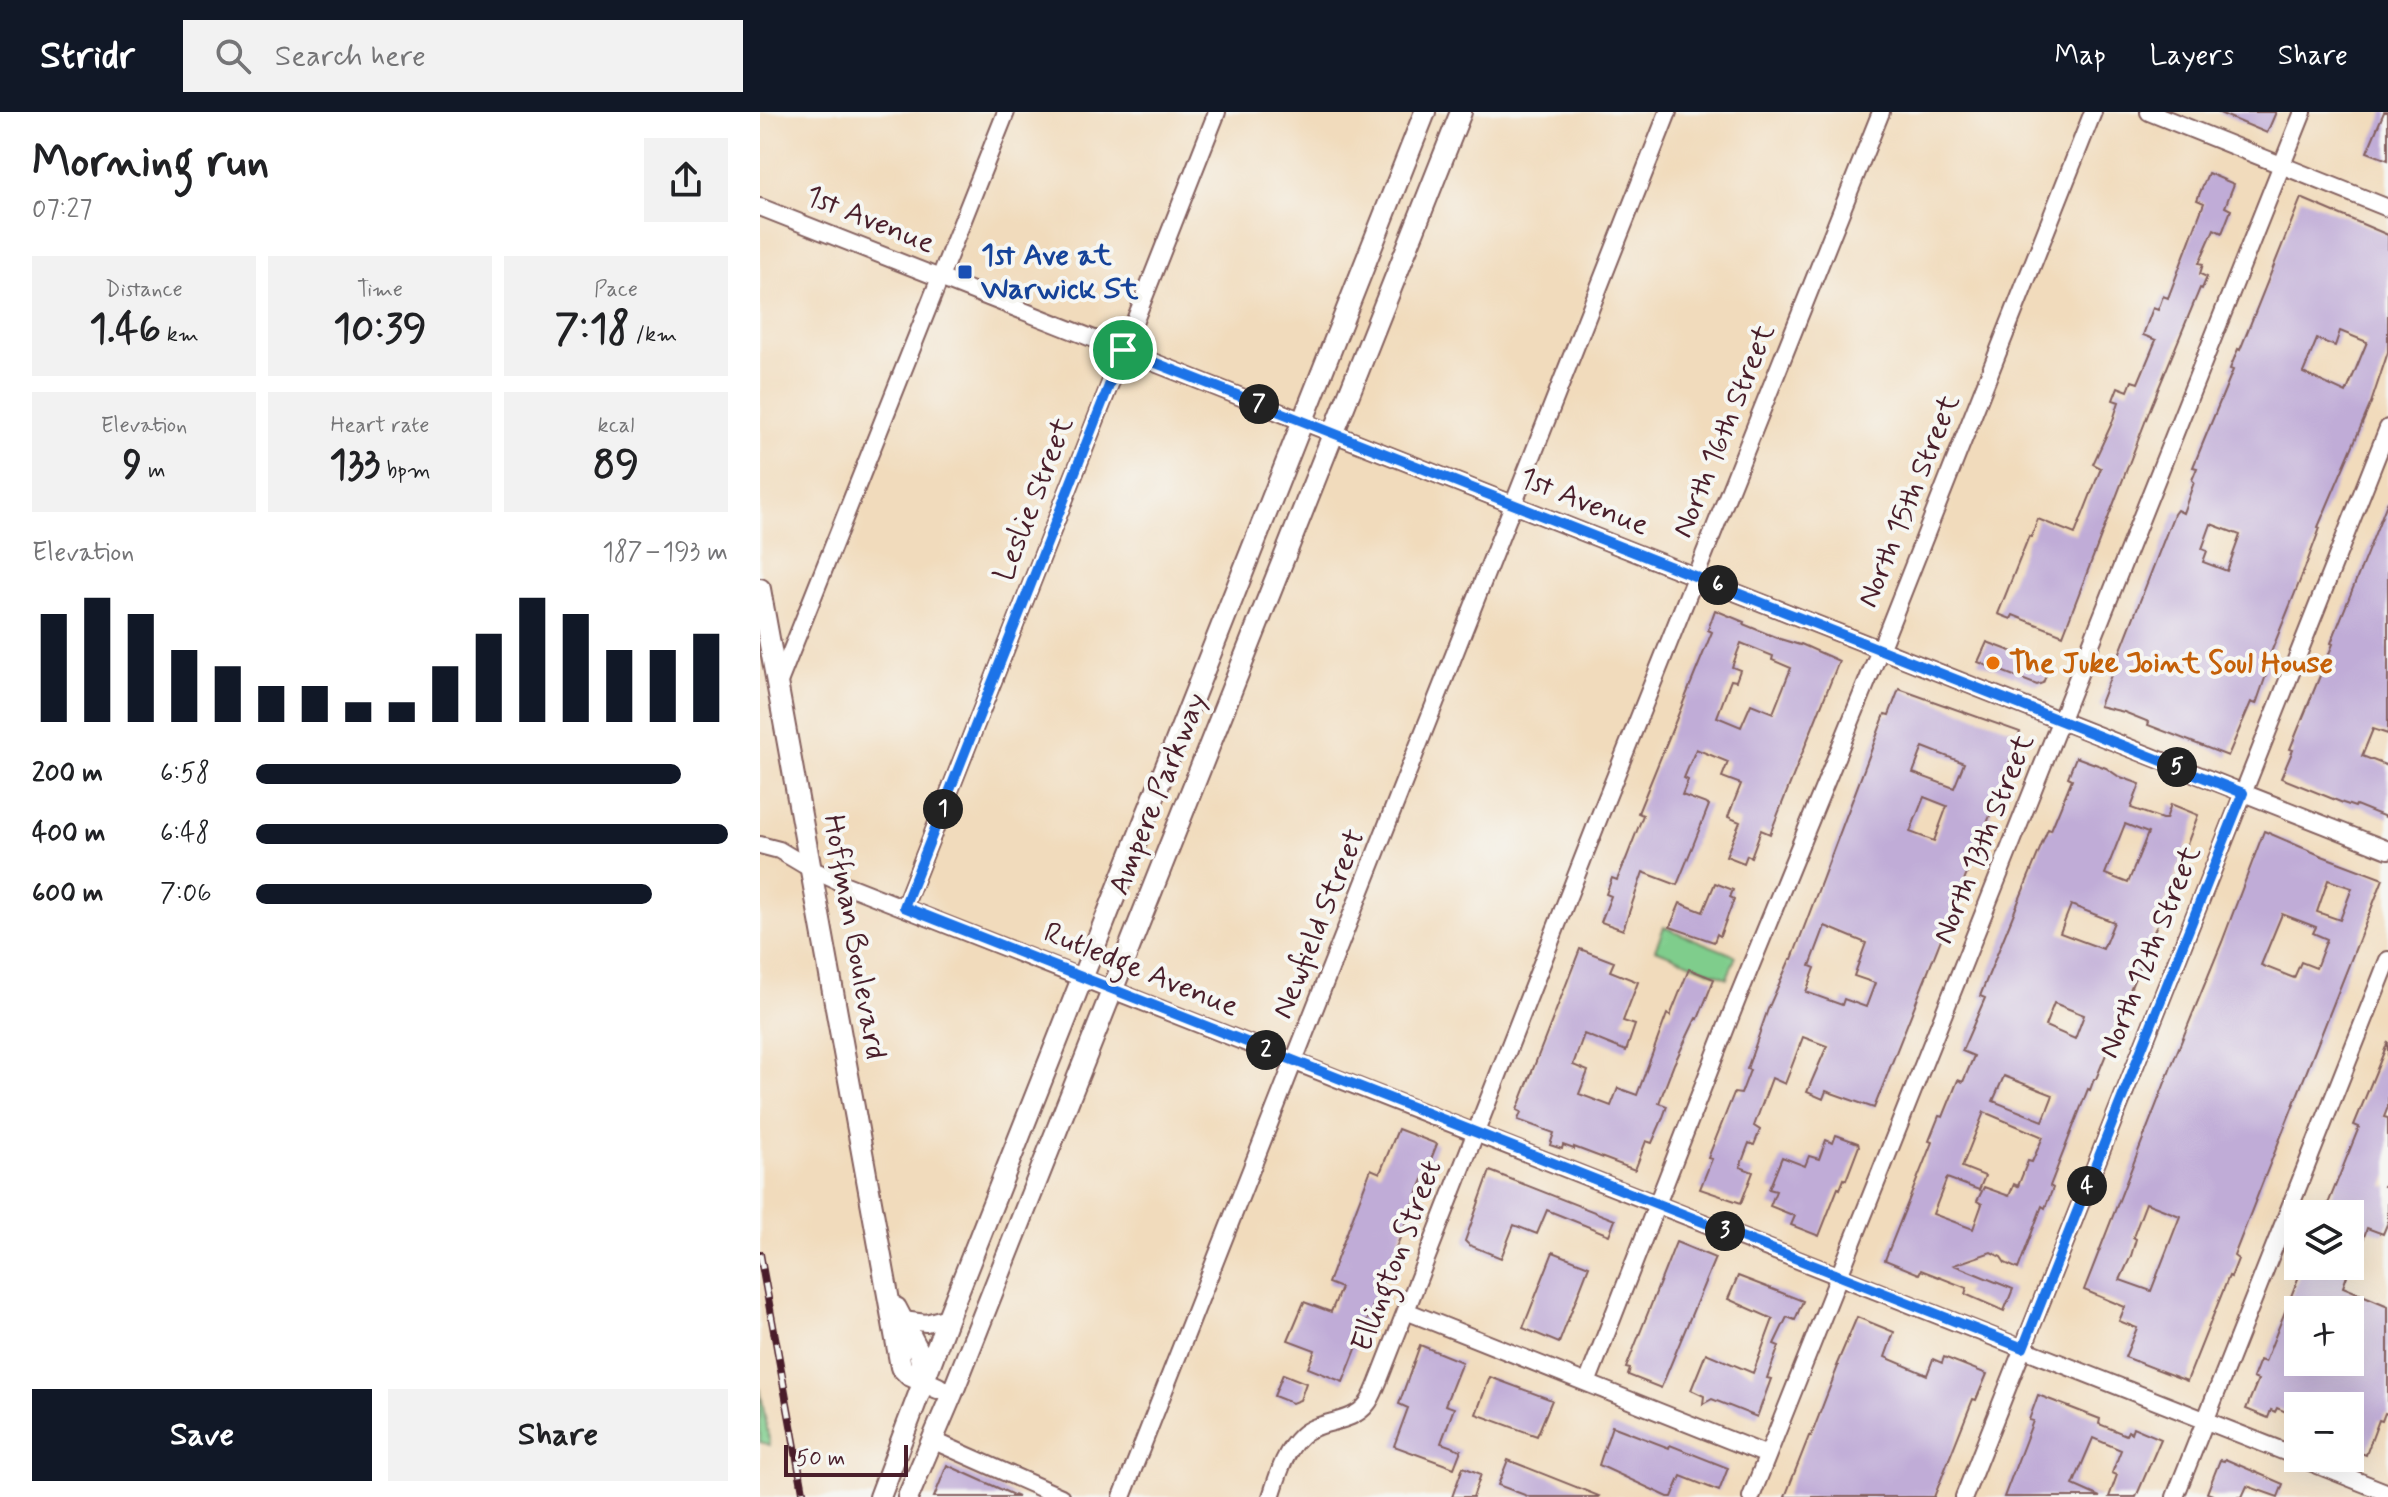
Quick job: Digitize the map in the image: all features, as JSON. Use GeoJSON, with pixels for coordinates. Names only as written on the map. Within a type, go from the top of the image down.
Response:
{"type":"FeatureCollection","features":[{"type":"Feature","properties":{"kind":"street"},"geometry":{"type":"LineString","coordinates":[[777,687],[1006,112]]}},
{"type":"Feature","properties":{"kind":"street","name":"Leslie Street"},"geometry":{"type":"LineString","coordinates":[[904,907],[1217,112]]}},
{"type":"Feature","properties":{"kind":"street","name":"Ampere Parkway"},"geometry":{"type":"LineString","coordinates":[[880,1497],[948,1317],[1425,112]]}},
{"type":"Feature","properties":{"kind":"street","name":"Ampere Parkway"},"geometry":{"type":"LineString","coordinates":[[908,1497],[952,1394],[1461,112]]}},
{"type":"Feature","properties":{"kind":"street","name":"Newfield Street"},"geometry":{"type":"LineString","coordinates":[[1122,1497],[1668,112]]}},
{"type":"Feature","properties":{"kind":"street","name":"North 16th Street"},"geometry":{"type":"LineString","coordinates":[[1600,815],[1881,112]]}},
{"type":"Feature","properties":{"kind":"street","name":"North 15th Street"},"geometry":{"type":"LineString","coordinates":[[1587,1383],[1738,997],[1880,650],[2093,112]]}},
{"type":"Feature","properties":{"kind":"street"},"geometry":{"type":"LineString","coordinates":[[2149,112],[2388,208]]}},
{"type":"Feature","properties":{"kind":"street","name":"North 13th Street"},"geometry":{"type":"LineString","coordinates":[[1751,1497],[2303,112]]}},
{"type":"Feature","properties":{"kind":"street","name":"1st Avenue"},"geometry":{"type":"LineString","coordinates":[[760,207],[2388,850]]}},
{"type":"Feature","properties":{"kind":"street","name":"North 12th Street"},"geometry":{"type":"LineString","coordinates":[[1964,1497],[2388,428]]}},
{"type":"Feature","properties":{"kind":"street","name":"Hoffman Boulevard"},"geometry":{"type":"LineString","coordinates":[[760,589],[901,1367],[909,1375],[952,1394]]}},
{"type":"Feature","properties":{"kind":"street","name":"Ellington Street"},"geometry":{"type":"LineString","coordinates":[[1271,1497],[1288,1453],[1301,1436],[1319,1425],[1353,1416],[1367,1404],[1378,1382],[1600,815]]}},
{"type":"Feature","properties":{"kind":"street","name":"Rutledge Avenue"},"geometry":{"type":"LineString","coordinates":[[760,845],[779,850],[811,869],[904,907],[2284,1452]]}},
{"type":"Feature","properties":{"kind":"street"},"geometry":{"type":"LineString","coordinates":[[2175,1497],[2388,960]]}},
{"type":"Feature","properties":{"kind":"street","name":"Hoffman Boulevard"},"geometry":{"type":"LineString","coordinates":[[888,1295],[919,1352],[925,1383]]}},
{"type":"Feature","properties":{"kind":"street"},"geometry":{"type":"LineString","coordinates":[[1406,1311],[1767,1455]]}},
{"type":"Feature","properties":{"kind":"street"},"geometry":{"type":"LineString","coordinates":[[903,1320],[926,1323],[948,1317]]}},
{"type":"Feature","properties":{"kind":"street"},"geometry":{"type":"LineString","coordinates":[[932,1440],[1026,1490],[1061,1497]]}},
{"type":"Feature","properties":{"kind":"street","name":"Rutledge Avenue"},"geometry":{"type":"LineString","coordinates":[[2334,1472],[2387,1493]]}},
{"type":"Feature","properties":{"kind":"green space"},"geometry":{"type":"Polygon","coordinates":[[[1664,927],[1736,956],[1727,978],[1655,949],[1664,927]]]}},
{"type":"Feature","properties":{"kind":"green space"},"geometry":{"type":"Polygon","coordinates":[[[760,1388],[770,1445],[760,1442],[760,1388]]]}},
{"type":"Feature","properties":{"kind":"building"},"geometry":{"type":"Polygon","coordinates":[[[2217,112],[2276,112],[2267,133],[2217,112]]]}},
{"type":"Feature","properties":{"kind":"building"},"geometry":{"type":"Polygon","coordinates":[[[2384,112],[2388,112],[2388,160],[2367,152],[2384,112]]]}},
{"type":"Feature","properties":{"kind":"building"},"geometry":{"type":"Polygon","coordinates":[[[2208,173],[2234,184],[2225,207],[2231,210],[2222,233],[2214,229],[2199,263],[2203,264],[2200,274],[2207,277],[2152,404],[2063,635],[2013,615],[2011,619],[1998,614],[2038,519],[2075,534],[2101,468],[2093,464],[2119,402],[2113,400],[2118,387],[2128,391],[2132,381],[2138,383],[2156,340],[2143,335],[2153,308],[2158,310],[2163,296],[2168,298],[2204,203],[2197,200],[2208,173]]]}},
{"type":"Feature","properties":{"kind":"building"},"geometry":{"type":"Polygon","coordinates":[[[2301,198],[2388,235],[2388,352],[2371,403],[2318,527],[2268,660],[2271,661],[2256,704],[2251,702],[2228,756],[2148,725],[2149,722],[2124,712],[2099,706],[2174,514],[2177,510],[2183,513],[2194,482],[2197,468],[2193,467],[2301,198]],[[2340,331],[2335,346],[2317,339],[2303,373],[2346,393],[2367,342],[2340,331]],[[2211,524],[2202,549],[2207,551],[2203,562],[2227,571],[2240,535],[2211,524]]]}},
{"type":"Feature","properties":{"kind":"building"},"geometry":{"type":"Polygon","coordinates":[[[2388,501],[2388,734],[2373,729],[2362,756],[2388,766],[2388,818],[2281,778],[2388,501]]]}},
{"type":"Feature","properties":{"kind":"building"},"geometry":{"type":"Polygon","coordinates":[[[1715,610],[1839,661],[1770,834],[1761,830],[1751,857],[1747,855],[1744,863],[1726,856],[1740,822],[1728,817],[1741,784],[1722,777],[1728,762],[1696,749],[1684,778],[1688,780],[1682,795],[1709,805],[1692,848],[1677,885],[1643,872],[1623,930],[1601,922],[1611,896],[1606,894],[1612,878],[1617,880],[1643,815],[1638,813],[1712,632],[1708,630],[1715,610]],[[1741,643],[1732,667],[1740,670],[1736,681],[1731,680],[1717,717],[1741,727],[1751,704],[1773,713],[1791,668],[1772,660],[1773,656],[1741,643]]]}},
{"type":"Feature","properties":{"kind":"building"},"geometry":{"type":"Polygon","coordinates":[[[1987,642],[2050,666],[2043,683],[2037,685],[1978,662],[1987,642]]]}},
{"type":"Feature","properties":{"kind":"building"},"geometry":{"type":"Polygon","coordinates":[[[1899,689],[2020,732],[1874,1108],[1826,1091],[1823,1099],[1807,1092],[1827,1046],[1803,1037],[1785,1084],[1772,1078],[1754,1126],[1760,1130],[1754,1145],[1749,1143],[1740,1167],[1753,1172],[1741,1203],[1700,1189],[1712,1159],[1708,1158],[1734,1093],[1741,1094],[1768,1009],[1792,959],[1885,714],[1889,715],[1899,689]],[[1923,747],[1913,773],[1954,788],[1964,763],[1923,747]],[[1924,797],[1910,832],[1934,841],[1947,806],[1924,797]],[[1825,926],[1810,966],[1815,968],[1806,992],[1842,1005],[1844,999],[1866,1007],[1875,983],[1854,976],[1866,943],[1825,926]]]}},
{"type":"Feature","properties":{"kind":"building"},"geometry":{"type":"Polygon","coordinates":[[[2076,757],[2140,784],[2131,808],[2166,819],[2171,804],[2198,815],[2107,1052],[2096,1079],[2088,1089],[2050,1186],[2053,1188],[2045,1208],[2042,1206],[2018,1269],[1991,1252],[1954,1265],[2013,1289],[2004,1311],[1965,1294],[1967,1288],[1885,1260],[1932,1142],[1929,1141],[1939,1116],[1943,1117],[1958,1080],[1963,1082],[1974,1056],[1962,1051],[1985,998],[1980,996],[2048,829],[2051,830],[2072,779],[2068,777],[2076,757]],[[2125,824],[2105,874],[2128,883],[2148,833],[2125,824]],[[2071,905],[2060,933],[2103,949],[2114,922],[2071,905]],[[2054,1003],[2045,1026],[2075,1039],[2084,1015],[2054,1003]],[[2004,1076],[1993,1101],[2043,1121],[2053,1095],[2004,1076]],[[1984,1112],[1962,1167],[1985,1176],[1979,1190],[1947,1178],[1933,1214],[1973,1229],[1982,1204],[1977,1201],[1984,1187],[2009,1196],[2014,1184],[2018,1186],[2028,1161],[2032,1162],[2043,1137],[1984,1112]]]}},
{"type":"Feature","properties":{"kind":"building"},"geometry":{"type":"Polygon","coordinates":[[[2264,831],[2383,879],[2234,1256],[2238,1259],[2231,1277],[2187,1381],[2125,1357],[2137,1328],[2119,1321],[2125,1307],[2084,1290],[2264,831]],[[2328,880],[2317,912],[2340,920],[2352,888],[2328,880]],[[2282,914],[2261,965],[2294,978],[2301,962],[2316,968],[2327,939],[2313,933],[2316,927],[2282,914]],[[2146,1203],[2133,1237],[2136,1239],[2131,1256],[2120,1280],[2151,1291],[2180,1216],[2146,1203]]]}},
{"type":"Feature","properties":{"kind":"building"},"geometry":{"type":"Polygon","coordinates":[[[1715,883],[1733,890],[1730,897],[1734,899],[1720,936],[1717,934],[1714,942],[1670,927],[1680,903],[1703,912],[1715,883]]]}},
{"type":"Feature","properties":{"kind":"building"},"geometry":{"type":"Polygon","coordinates":[[[1580,949],[1614,962],[1610,971],[1638,982],[1623,1021],[1635,1025],[1626,1051],[1584,1034],[1573,1065],[1588,1071],[1579,1094],[1611,1106],[1618,1088],[1637,1095],[1667,1014],[1670,1016],[1689,969],[1714,979],[1659,1103],[1667,1106],[1662,1120],[1652,1143],[1646,1141],[1635,1170],[1574,1147],[1563,1145],[1562,1149],[1550,1145],[1554,1133],[1518,1120],[1521,1112],[1517,1110],[1580,949]]]}},
{"type":"Feature","properties":{"kind":"building"},"geometry":{"type":"Polygon","coordinates":[[[2388,1042],[2388,1107],[2384,1117],[2388,1118],[2388,1175],[2384,1186],[2388,1187],[2388,1222],[2383,1234],[2367,1228],[2364,1237],[2364,1200],[2330,1200],[2359,1127],[2354,1125],[2388,1042]]]}},
{"type":"Feature","properties":{"kind":"building"},"geometry":{"type":"Polygon","coordinates":[[[1398,1129],[1437,1144],[1343,1382],[1308,1368],[1315,1350],[1288,1340],[1304,1302],[1331,1312],[1341,1288],[1328,1283],[1371,1169],[1380,1173],[1398,1129]]]}},
{"type":"Feature","properties":{"kind":"building"},"geometry":{"type":"Polygon","coordinates":[[[1836,1135],[1859,1146],[1819,1236],[1791,1225],[1795,1216],[1770,1206],[1776,1191],[1769,1189],[1782,1157],[1805,1166],[1809,1156],[1819,1159],[1826,1140],[1833,1143],[1836,1135]]]}},
{"type":"Feature","properties":{"kind":"building"},"geometry":{"type":"Polygon","coordinates":[[[1490,1171],[1615,1220],[1609,1235],[1547,1210],[1537,1234],[1514,1225],[1501,1258],[1469,1245],[1465,1241],[1490,1171]]]}},
{"type":"Feature","properties":{"kind":"building"},"geometry":{"type":"Polygon","coordinates":[[[1676,1242],[1715,1258],[1661,1388],[1628,1375],[1630,1369],[1626,1368],[1676,1242]]]}},
{"type":"Feature","properties":{"kind":"building"},"geometry":{"type":"Polygon","coordinates":[[[1553,1252],[1589,1266],[1559,1343],[1523,1328],[1553,1252]]]}},
{"type":"Feature","properties":{"kind":"building"},"geometry":{"type":"Polygon","coordinates":[[[1738,1276],[1803,1301],[1795,1320],[1787,1317],[1774,1344],[1779,1346],[1757,1417],[1712,1399],[1703,1404],[1704,1396],[1691,1390],[1706,1353],[1753,1373],[1773,1319],[1728,1299],[1738,1276]]]}},
{"type":"Feature","properties":{"kind":"building"},"geometry":{"type":"Polygon","coordinates":[[[2297,1280],[2345,1280],[2343,1287],[2388,1306],[2388,1414],[2385,1413],[2382,1421],[2379,1420],[2366,1455],[2364,1392],[2284,1392],[2284,1411],[2277,1408],[2275,1412],[2271,1410],[2268,1418],[2246,1409],[2258,1380],[2253,1378],[2260,1360],[2265,1362],[2284,1314],[2284,1376],[2364,1376],[2364,1296],[2291,1296],[2297,1280]]]}},
{"type":"Feature","properties":{"kind":"building"},"geometry":{"type":"Polygon","coordinates":[[[1857,1317],[1894,1332],[1885,1357],[1927,1375],[1933,1359],[1942,1363],[1944,1357],[1987,1374],[1976,1400],[1973,1399],[1934,1497],[1785,1497],[1857,1317]]]}},
{"type":"Feature","properties":{"kind":"building"},"geometry":{"type":"Polygon","coordinates":[[[1420,1345],[1462,1362],[1445,1405],[1454,1408],[1441,1443],[1461,1450],[1454,1468],[1394,1446],[1408,1408],[1399,1404],[1420,1345]]]}},
{"type":"Feature","properties":{"kind":"building"},"geometry":{"type":"Polygon","coordinates":[[[1283,1374],[1306,1383],[1300,1400],[1292,1403],[1274,1396],[1283,1374]]]}},
{"type":"Feature","properties":{"kind":"building"},"geometry":{"type":"Polygon","coordinates":[[[1490,1377],[1552,1400],[1537,1436],[1476,1414],[1490,1377]]]}},
{"type":"Feature","properties":{"kind":"building"},"geometry":{"type":"Polygon","coordinates":[[[2038,1395],[2100,1419],[2099,1424],[2126,1435],[2128,1431],[2131,1433],[2133,1427],[2161,1439],[2136,1497],[2109,1497],[2117,1475],[2112,1473],[2121,1450],[2093,1438],[2073,1485],[2100,1497],[2004,1497],[2033,1421],[2029,1420],[2038,1395]]]}},
{"type":"Feature","properties":{"kind":"building"},"geometry":{"type":"Polygon","coordinates":[[[1612,1426],[1728,1468],[1719,1491],[1681,1476],[1672,1497],[1668,1497],[1599,1465],[1612,1426]]]}},
{"type":"Feature","properties":{"kind":"building"},"geometry":{"type":"Polygon","coordinates":[[[2225,1459],[2283,1484],[2278,1497],[2247,1486],[2242,1497],[2218,1497],[2207,1493],[2220,1460],[2225,1459]]]}},
{"type":"Feature","properties":{"kind":"building"},"geometry":{"type":"Polygon","coordinates":[[[1508,1460],[1599,1496],[1530,1497],[1498,1485],[1508,1460]]]}},
{"type":"Feature","properties":{"kind":"building"},"geometry":{"type":"Polygon","coordinates":[[[947,1465],[1018,1497],[934,1497],[947,1465]]]}},
{"type":"Feature","properties":{"kind":"building"},"geometry":{"type":"Polygon","coordinates":[[[1463,1467],[1481,1474],[1473,1497],[1452,1497],[1463,1467]]]}},
{"type":"Feature","properties":{"kind":"railway"},"geometry":{"type":"LineString","coordinates":[[760,1254],[804,1497]]}},
{"type":"Feature","properties":{"kind":"place","name":"1st Ave at Warwick St"},"geometry":{"type":"Point","coordinates":[965,272]}},
{"type":"Feature","properties":{"kind":"place","name":"The Juke Joint Soul House"},"geometry":{"type":"Point","coordinates":[1993,663]}},
{"type":"Feature","properties":{"kind":"route"},"geometry":{"type":"LineString","coordinates":[[1123,350],[2243,793],[2023,1348],[904,907],[1123,350]]}}]}
